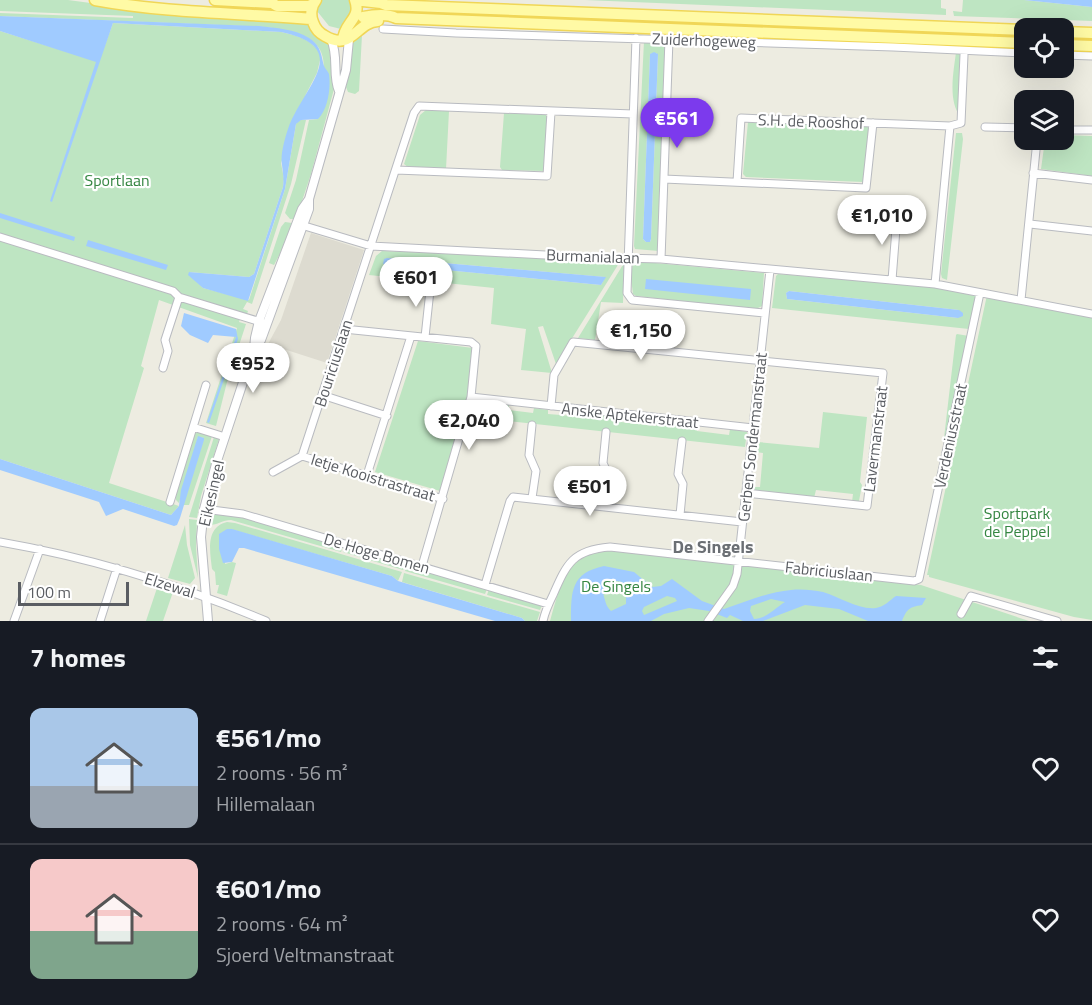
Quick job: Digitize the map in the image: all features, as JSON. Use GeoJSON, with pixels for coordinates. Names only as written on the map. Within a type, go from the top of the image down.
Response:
{"type":"FeatureCollection","features":[{"type":"Feature","properties":{"kind":"main road"},"geometry":{"type":"LineString","coordinates":[[95,0],[151,7],[275,15],[312,7]]}},
{"type":"Feature","properties":{"kind":"main road"},"geometry":{"type":"LineString","coordinates":[[215,0],[278,1],[312,7]]}},
{"type":"Feature","properties":{"kind":"main road","name":"Zuiderhogeweg"},"geometry":{"type":"LineString","coordinates":[[362,8],[381,8],[386,5],[1014,30]]}},
{"type":"Feature","properties":{"kind":"main road"},"geometry":{"type":"LineString","coordinates":[[312,7],[327,31],[347,36]]}},
{"type":"Feature","properties":{"kind":"main road"},"geometry":{"type":"LineString","coordinates":[[312,7],[319,32],[331,39],[347,36]]}},
{"type":"Feature","properties":{"kind":"main road"},"geometry":{"type":"LineString","coordinates":[[347,36],[362,8]]}},
{"type":"Feature","properties":{"kind":"main road","name":"Zuiderhogeweg"},"geometry":{"type":"LineString","coordinates":[[362,8],[371,15],[396,18],[1014,43]]}},
{"type":"Feature","properties":{"kind":"main road"},"geometry":{"type":"LineString","coordinates":[[1074,32],[1092,33]]}},
{"type":"Feature","properties":{"kind":"main road"},"geometry":{"type":"LineString","coordinates":[[1074,45],[1092,46]]}},
{"type":"Feature","properties":{"kind":"street","name":"Zuiderhogeweg"},"geometry":{"type":"LineString","coordinates":[[383,29],[1014,52]]}},
{"type":"Feature","properties":{"kind":"street","name":"Eikesingel"},"geometry":{"type":"LineString","coordinates":[[208,621],[201,537],[204,509],[254,350],[261,340],[263,323],[299,224],[309,209],[309,199],[343,79],[347,36]]}},
{"type":"Feature","properties":{"kind":"street"},"geometry":{"type":"LineString","coordinates":[[636,38],[627,293],[632,300],[765,313]]}},
{"type":"Feature","properties":{"kind":"street","name":"Eikesingel"},"geometry":{"type":"LineString","coordinates":[[331,39],[336,52],[335,83],[339,91]]}},
{"type":"Feature","properties":{"kind":"street"},"geometry":{"type":"LineString","coordinates":[[661,259],[669,39]]}},
{"type":"Feature","properties":{"kind":"street"},"geometry":{"type":"LineString","coordinates":[[935,284],[950,126],[961,123],[964,55]]}},
{"type":"Feature","properties":{"kind":"street"},"geometry":{"type":"LineString","coordinates":[[1074,55],[1092,56]]}},
{"type":"Feature","properties":{"kind":"street","name":"Bouriciuslaan"},"geometry":{"type":"LineString","coordinates":[[302,456],[414,113],[419,106],[633,114]]}},
{"type":"Feature","properties":{"kind":"street"},"geometry":{"type":"LineString","coordinates":[[396,170],[547,176],[551,112]]}},
{"type":"Feature","properties":{"kind":"street","name":"S.H. de Rooshof"},"geometry":{"type":"LineString","coordinates":[[737,182],[741,118],[950,126]]}},
{"type":"Feature","properties":{"kind":"street","name":"S.H. de Rooshof"},"geometry":{"type":"LineString","coordinates":[[664,179],[866,188],[873,123]]}},
{"type":"Feature","properties":{"kind":"street"},"geometry":{"type":"LineString","coordinates":[[985,127],[1014,128]]}},
{"type":"Feature","properties":{"kind":"street"},"geometry":{"type":"LineString","coordinates":[[1074,130],[1092,130]]}},
{"type":"Feature","properties":{"kind":"street"},"geometry":{"type":"LineString","coordinates":[[1021,300],[1036,150]]}},
{"type":"Feature","properties":{"kind":"street"},"geometry":{"type":"LineString","coordinates":[[1033,173],[1092,180]]}},
{"type":"Feature","properties":{"kind":"street"},"geometry":{"type":"LineString","coordinates":[[870,214],[897,216],[892,280]]}},
{"type":"Feature","properties":{"kind":"street","name":"Burmanialaan"},"geometry":{"type":"LineString","coordinates":[[299,224],[371,246],[661,259],[935,284],[1092,314]]}},
{"type":"Feature","properties":{"kind":"street"},"geometry":{"type":"LineString","coordinates":[[1030,225],[1092,231]]}},
{"type":"Feature","properties":{"kind":"street"},"geometry":{"type":"LineString","coordinates":[[0,237],[173,291],[179,297],[263,323]]}},
{"type":"Feature","properties":{"kind":"street","name":"Gerben Sondermanstraat"},"geometry":{"type":"LineString","coordinates":[[708,621],[733,586],[738,561],[770,270]]}},
{"type":"Feature","properties":{"kind":"street"},"geometry":{"type":"LineString","coordinates":[[425,337],[431,281]]}},
{"type":"Feature","properties":{"kind":"street","name":"Verdeniusstraat"},"geometry":{"type":"LineString","coordinates":[[919,579],[980,293]]}},
{"type":"Feature","properties":{"kind":"street"},"geometry":{"type":"LineString","coordinates":[[163,368],[168,351],[165,340],[179,297]]}},
{"type":"Feature","properties":{"kind":"street"},"geometry":{"type":"LineString","coordinates":[[344,329],[471,342],[476,346],[471,397],[422,566]]}},
{"type":"Feature","properties":{"kind":"street"},"geometry":{"type":"LineString","coordinates":[[367,476],[411,336]]}},
{"type":"Feature","properties":{"kind":"street"},"geometry":{"type":"LineString","coordinates":[[551,406],[554,375],[573,342],[760,362]]}},
{"type":"Feature","properties":{"kind":"street","name":"Lavermanstraat"},"geometry":{"type":"LineString","coordinates":[[746,493],[867,506],[882,373],[760,362]]}},
{"type":"Feature","properties":{"kind":"street","name":"Eikesingel"},"geometry":{"type":"LineString","coordinates":[[170,502],[206,385]]}},
{"type":"Feature","properties":{"kind":"street"},"geometry":{"type":"LineString","coordinates":[[322,395],[387,416]]}},
{"type":"Feature","properties":{"kind":"street","name":"Anske Aptekerstraat"},"geometry":{"type":"LineString","coordinates":[[471,397],[753,428]]}},
{"type":"Feature","properties":{"kind":"street"},"geometry":{"type":"LineString","coordinates":[[532,425],[529,455],[536,471],[532,498]]}},
{"type":"Feature","properties":{"kind":"street","name":"Eikesingel"},"geometry":{"type":"LineString","coordinates":[[193,427],[225,437]]}},
{"type":"Feature","properties":{"kind":"street"},"geometry":{"type":"LineString","coordinates":[[606,432],[603,463],[610,479],[606,507]]}},
{"type":"Feature","properties":{"kind":"street"},"geometry":{"type":"LineString","coordinates":[[680,515],[683,484],[678,474],[682,441]]}},
{"type":"Feature","properties":{"kind":"street"},"geometry":{"type":"LineString","coordinates":[[273,472],[302,456]]}},
{"type":"Feature","properties":{"kind":"street","name":"Ietje Kooistrastraat"},"geometry":{"type":"LineString","coordinates":[[302,456],[443,499]]}},
{"type":"Feature","properties":{"kind":"street"},"geometry":{"type":"LineString","coordinates":[[485,585],[510,501],[518,497],[742,522]]}},
{"type":"Feature","properties":{"kind":"street","name":"De Hoge Bomen"},"geometry":{"type":"LineString","coordinates":[[204,509],[243,514],[548,604]]}},
{"type":"Feature","properties":{"kind":"street","name":"Elzewal"},"geometry":{"type":"LineString","coordinates":[[0,542],[40,549],[117,568],[206,596],[266,621]]}},
{"type":"Feature","properties":{"kind":"street","name":"Fabriciuslaan"},"geometry":{"type":"LineString","coordinates":[[548,604],[559,578],[575,558],[591,550],[610,547],[914,581],[919,579]]}},
{"type":"Feature","properties":{"kind":"street"},"geometry":{"type":"LineString","coordinates":[[14,621],[40,549]]}},
{"type":"Feature","properties":{"kind":"street"},"geometry":{"type":"LineString","coordinates":[[100,621],[117,568]]}},
{"type":"Feature","properties":{"kind":"street"},"geometry":{"type":"LineString","coordinates":[[961,614],[971,596],[1044,620],[1057,621]]}},
{"type":"Feature","properties":{"kind":"street"},"geometry":{"type":"LineString","coordinates":[[543,621],[548,604]]}},
{"type":"Feature","properties":{"kind":"shaded area"},"geometry":{"type":"Polygon","coordinates":[[[311,233],[364,250],[327,363],[268,344],[281,320],[311,233]]]}},
{"type":"Feature","properties":{"kind":"green space"},"geometry":{"type":"Polygon","coordinates":[[[0,0],[68,0],[158,12],[305,21],[329,43],[334,62],[334,89],[296,219],[290,219],[285,213],[296,180],[309,120],[318,119],[324,66],[322,54],[306,37],[266,27],[0,16],[0,13],[133,18],[133,16],[0,11],[0,0]]]}},
{"type":"Feature","properties":{"kind":"green space"},"geometry":{"type":"Polygon","coordinates":[[[321,0],[351,0],[351,12],[341,29],[329,26],[317,11],[321,0]]]}},
{"type":"Feature","properties":{"kind":"green space"},"geometry":{"type":"Polygon","coordinates":[[[585,0],[941,0],[941,8],[946,9],[946,15],[585,0]]]}},
{"type":"Feature","properties":{"kind":"green space"},"geometry":{"type":"Polygon","coordinates":[[[963,0],[1024,0],[1092,7],[1092,21],[1074,20],[1074,18],[954,16],[953,11],[962,12],[963,0]]]}},
{"type":"Feature","properties":{"kind":"green space","name":"Sportlaan"},"geometry":{"type":"Polygon","coordinates":[[[113,23],[281,32],[309,42],[321,56],[317,73],[306,94],[281,163],[283,187],[254,274],[249,277],[189,272],[203,288],[249,300],[285,189],[296,124],[298,120],[306,120],[291,184],[252,304],[247,302],[243,309],[248,311],[247,314],[242,313],[239,322],[246,324],[227,382],[216,426],[206,423],[237,328],[159,300],[141,366],[144,368],[109,483],[179,506],[171,515],[0,459],[0,31],[96,61],[98,64],[113,23]]]}},
{"type":"Feature","properties":{"kind":"green space"},"geometry":{"type":"Polygon","coordinates":[[[362,35],[359,91],[355,94],[348,92],[346,87],[352,43],[362,35]]]}},
{"type":"Feature","properties":{"kind":"green space"},"geometry":{"type":"Polygon","coordinates":[[[644,41],[667,43],[659,251],[635,249],[644,41]],[[650,54],[643,239],[646,242],[650,242],[651,239],[658,55],[650,54]]]}},
{"type":"Feature","properties":{"kind":"green space"},"geometry":{"type":"Polygon","coordinates":[[[956,52],[964,52],[961,117],[954,103],[953,94],[956,52]]]}},
{"type":"Feature","properties":{"kind":"green space"},"geometry":{"type":"Polygon","coordinates":[[[426,110],[449,111],[446,169],[409,168],[404,164],[420,115],[426,110]]]}},
{"type":"Feature","properties":{"kind":"green space"},"geometry":{"type":"Polygon","coordinates":[[[504,113],[546,115],[548,118],[545,171],[502,170],[500,167],[504,113]]]}},
{"type":"Feature","properties":{"kind":"green space"},"geometry":{"type":"Polygon","coordinates":[[[748,122],[867,126],[869,129],[863,182],[746,177],[743,174],[748,122]]]}},
{"type":"Feature","properties":{"kind":"green space"},"geometry":{"type":"Polygon","coordinates":[[[956,133],[962,133],[963,139],[947,280],[942,278],[941,274],[956,133]]]}},
{"type":"Feature","properties":{"kind":"green space"},"geometry":{"type":"Polygon","coordinates":[[[1074,135],[1092,136],[1092,176],[1041,169],[1044,150],[1074,150],[1074,135]]]}},
{"type":"Feature","properties":{"kind":"green space"},"geometry":{"type":"Polygon","coordinates":[[[285,222],[292,223],[288,238],[274,265],[269,263],[281,227],[285,222]]]}},
{"type":"Feature","properties":{"kind":"green space"},"geometry":{"type":"Polygon","coordinates":[[[382,251],[621,260],[556,364],[543,326],[538,327],[552,373],[521,370],[526,329],[491,324],[494,288],[369,275],[376,256],[382,251]],[[388,258],[384,264],[601,285],[605,277],[388,258]]]}},
{"type":"Feature","properties":{"kind":"green space"},"geometry":{"type":"Polygon","coordinates":[[[633,261],[764,273],[762,306],[756,309],[636,296],[633,294],[631,278],[633,261]]]}},
{"type":"Feature","properties":{"kind":"green space"},"geometry":{"type":"Polygon","coordinates":[[[624,263],[623,303],[601,302],[595,340],[578,338],[624,263]]]}},
{"type":"Feature","properties":{"kind":"green space"},"geometry":{"type":"Polygon","coordinates":[[[778,274],[934,287],[976,296],[969,329],[772,308],[778,274]],[[789,291],[786,293],[787,299],[958,318],[959,310],[789,291]]]}},
{"type":"Feature","properties":{"kind":"green space","name":"Sportpark de Peppel"},"geometry":{"type":"Polygon","coordinates":[[[987,295],[1092,317],[1092,620],[1074,617],[927,575],[987,295]]]}},
{"type":"Feature","properties":{"kind":"green space"},"geometry":{"type":"Polygon","coordinates":[[[956,335],[969,336],[947,437],[944,438],[956,335]]]}},
{"type":"Feature","properties":{"kind":"green space"},"geometry":{"type":"Polygon","coordinates":[[[418,341],[473,348],[464,413],[440,491],[375,472],[418,341]]]}},
{"type":"Feature","properties":{"kind":"green space"},"geometry":{"type":"Polygon","coordinates":[[[477,401],[509,405],[509,410],[533,413],[534,408],[548,410],[548,414],[585,417],[586,414],[621,418],[621,422],[656,426],[656,421],[695,426],[697,431],[729,435],[730,429],[747,432],[745,447],[472,417],[477,401]]]}},
{"type":"Feature","properties":{"kind":"green space"},"geometry":{"type":"Polygon","coordinates":[[[823,412],[867,417],[859,501],[852,502],[853,494],[816,490],[814,498],[755,490],[753,487],[760,487],[763,453],[756,452],[758,442],[819,448],[823,412]]]}},
{"type":"Feature","properties":{"kind":"green space"},"geometry":{"type":"Polygon","coordinates":[[[199,432],[212,436],[189,505],[183,505],[204,438],[198,437],[179,503],[176,500],[175,491],[194,433],[199,432]]]}},
{"type":"Feature","properties":{"kind":"green space"},"geometry":{"type":"Polygon","coordinates":[[[214,437],[219,439],[201,496],[197,518],[189,517],[214,437]]]}},
{"type":"Feature","properties":{"kind":"green space"},"geometry":{"type":"Polygon","coordinates":[[[212,513],[238,515],[343,546],[341,552],[231,520],[210,525],[212,513]]]}},
{"type":"Feature","properties":{"kind":"green space"},"geometry":{"type":"Polygon","coordinates":[[[189,519],[197,520],[198,578],[190,545],[189,519]]]}},
{"type":"Feature","properties":{"kind":"green space"},"geometry":{"type":"Polygon","coordinates":[[[227,522],[402,572],[398,581],[392,576],[230,529],[225,564],[236,563],[227,596],[217,593],[219,585],[216,585],[215,572],[212,569],[210,541],[215,529],[227,522]]]}},
{"type":"Feature","properties":{"kind":"green space"},"geometry":{"type":"Polygon","coordinates":[[[185,525],[195,578],[190,584],[168,578],[185,525]]]}},
{"type":"Feature","properties":{"kind":"green space"},"geometry":{"type":"Polygon","coordinates":[[[345,547],[405,564],[403,570],[343,552],[345,547]]]}},
{"type":"Feature","properties":{"kind":"green space","name":"De Singels"},"geometry":{"type":"Polygon","coordinates":[[[608,550],[921,585],[1029,621],[550,621],[562,584],[573,565],[593,553],[608,550]]]}},
{"type":"Feature","properties":{"kind":"green space"},"geometry":{"type":"Polygon","coordinates":[[[407,565],[487,589],[485,594],[405,571],[407,565]]]}},
{"type":"Feature","properties":{"kind":"green space"},"geometry":{"type":"Polygon","coordinates":[[[404,573],[540,612],[537,621],[525,621],[522,618],[402,582],[404,573]]]}},
{"type":"Feature","properties":{"kind":"green space"},"geometry":{"type":"Polygon","coordinates":[[[158,585],[174,589],[163,621],[146,621],[158,585]]]}},
{"type":"Feature","properties":{"kind":"green space"},"geometry":{"type":"Polygon","coordinates":[[[489,589],[542,605],[540,610],[487,595],[489,589]]]}},
{"type":"Feature","properties":{"kind":"water"},"geometry":{"type":"Polygon","coordinates":[[[1024,0],[1092,0],[1092,7],[1024,0]]]}},
{"type":"Feature","properties":{"kind":"water"},"geometry":{"type":"Polygon","coordinates":[[[0,16],[259,26],[298,33],[316,44],[320,50],[324,67],[329,74],[330,86],[326,104],[318,119],[301,120],[296,124],[285,189],[248,301],[203,288],[188,275],[189,272],[249,277],[254,274],[283,187],[282,156],[287,133],[318,71],[320,59],[316,48],[303,39],[281,32],[113,23],[52,202],[50,201],[96,62],[0,31],[0,16]]]}},
{"type":"Feature","properties":{"kind":"water"},"geometry":{"type":"Polygon","coordinates":[[[654,52],[658,54],[651,239],[650,242],[646,242],[643,239],[650,54],[654,52]]]}},
{"type":"Feature","properties":{"kind":"water"},"geometry":{"type":"Polygon","coordinates":[[[0,213],[75,237],[74,241],[0,218],[0,213]]]}},
{"type":"Feature","properties":{"kind":"water"},"geometry":{"type":"Polygon","coordinates":[[[88,240],[168,265],[166,270],[86,246],[88,240]]]}},
{"type":"Feature","properties":{"kind":"water"},"geometry":{"type":"Polygon","coordinates":[[[384,259],[606,277],[601,285],[383,264],[384,259]]]}},
{"type":"Feature","properties":{"kind":"water"},"geometry":{"type":"Polygon","coordinates":[[[646,279],[751,289],[750,300],[645,289],[646,279]]]}},
{"type":"Feature","properties":{"kind":"water"},"geometry":{"type":"Polygon","coordinates":[[[789,291],[959,310],[963,316],[958,318],[787,299],[786,293],[789,291]]]}},
{"type":"Feature","properties":{"kind":"water"},"geometry":{"type":"Polygon","coordinates":[[[184,313],[236,329],[238,339],[209,423],[207,422],[236,337],[213,335],[208,343],[190,335],[181,326],[184,313]]]}},
{"type":"Feature","properties":{"kind":"water"},"geometry":{"type":"Polygon","coordinates":[[[198,436],[204,440],[180,518],[174,526],[123,509],[106,516],[99,502],[0,470],[0,459],[171,515],[179,506],[181,490],[198,436]]]}},
{"type":"Feature","properties":{"kind":"water"},"geometry":{"type":"Polygon","coordinates":[[[227,529],[392,576],[398,581],[522,618],[525,621],[495,621],[244,548],[239,548],[232,562],[223,563],[219,549],[219,534],[227,529]]]}},
{"type":"Feature","properties":{"kind":"water"},"geometry":{"type":"Polygon","coordinates":[[[604,566],[634,572],[652,587],[661,586],[672,579],[702,601],[724,609],[765,595],[795,590],[823,592],[869,608],[882,606],[896,596],[926,598],[922,605],[909,609],[902,621],[868,621],[839,609],[805,605],[763,621],[743,621],[730,615],[727,618],[709,611],[689,608],[664,614],[651,621],[571,621],[575,585],[585,573],[604,566]],[[622,582],[607,584],[603,590],[606,604],[611,611],[626,604],[626,587],[622,582]],[[667,596],[644,607],[642,611],[644,615],[677,601],[667,596]],[[771,599],[751,606],[750,611],[754,619],[758,619],[785,602],[771,599]]]}},
{"type":"Feature","properties":{"kind":"district","name":"De Singels"},"geometry":{"type":"Point","coordinates":[713,547]}}]}
